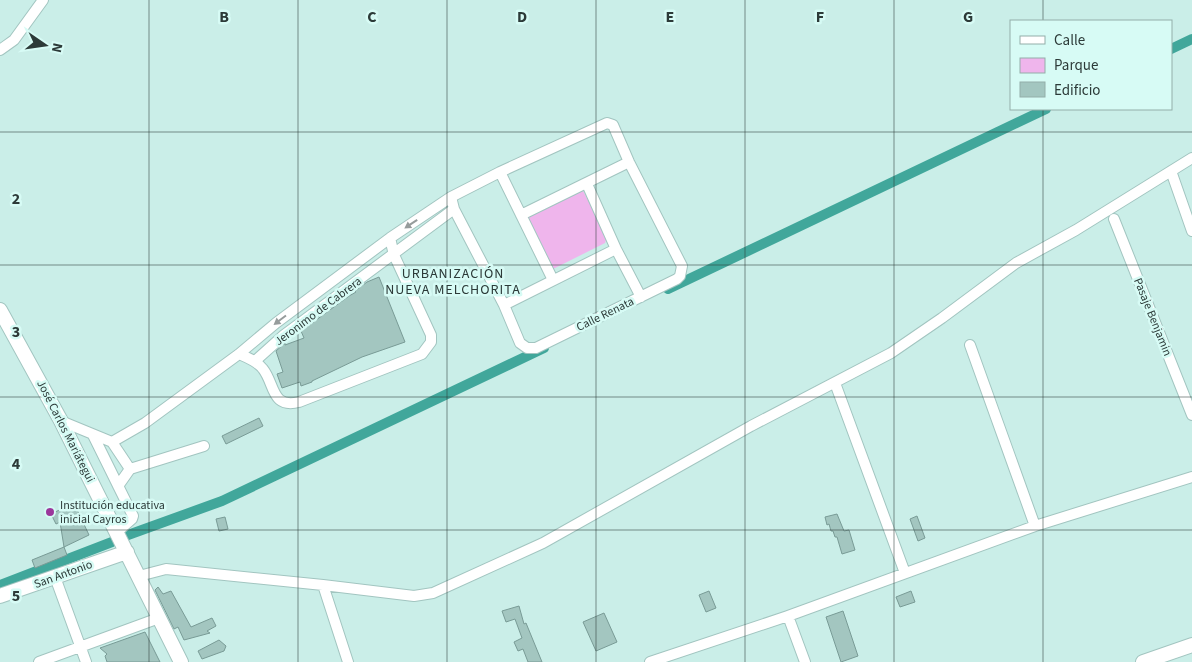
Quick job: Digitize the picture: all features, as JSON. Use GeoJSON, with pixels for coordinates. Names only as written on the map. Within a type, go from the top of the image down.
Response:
{"type":"FeatureCollection","features":[{"type":"Feature","properties":{"kind":"main road","name":"José Carlos Mariátegui"},"geometry":{"type":"LineString","coordinates":[[0,310],[61,421],[181,662]]}},
{"type":"Feature","properties":{"kind":"main road","name":"San Antonio"},"geometry":{"type":"LineString","coordinates":[[0,596],[127,552]]}},
{"type":"Feature","properties":{"kind":"main road"},"geometry":{"type":"LineString","coordinates":[[1144,662],[1192,645]]}},
{"type":"Feature","properties":{"kind":"street"},"geometry":{"type":"LineString","coordinates":[[0,50],[14,40],[44,0]]}},
{"type":"Feature","properties":{"kind":"street"},"geometry":{"type":"LineString","coordinates":[[112,442],[145,423],[239,354],[276,322],[390,238],[451,197],[500,172],[607,123],[613,125],[629,162],[521,215]]}},
{"type":"Feature","properties":{"kind":"street"},"geometry":{"type":"LineString","coordinates":[[139,576],[166,569],[414,596],[433,593],[543,544],[751,426],[891,353],[1016,263],[1076,230],[1192,158]]}},
{"type":"Feature","properties":{"kind":"street","name":"Calle Renata"},"geometry":{"type":"LineString","coordinates":[[504,305],[520,343],[527,348],[536,348],[680,276],[682,266],[629,162]]}},
{"type":"Feature","properties":{"kind":"street"},"geometry":{"type":"LineString","coordinates":[[1171,171],[1192,231]]}},
{"type":"Feature","properties":{"kind":"street"},"geometry":{"type":"LineString","coordinates":[[500,172],[553,280]]}},
{"type":"Feature","properties":{"kind":"street"},"geometry":{"type":"LineString","coordinates":[[586,184],[641,297]]}},
{"type":"Feature","properties":{"kind":"street"},"geometry":{"type":"LineString","coordinates":[[451,197],[454,209],[504,305],[616,249]]}},
{"type":"Feature","properties":{"kind":"street","name":"Jeronimo de Cabrera"},"geometry":{"type":"LineString","coordinates":[[255,361],[284,335],[454,209]]}},
{"type":"Feature","properties":{"kind":"street","name":"Pasaje Benjamin"},"geometry":{"type":"LineString","coordinates":[[1114,219],[1192,415]]}},
{"type":"Feature","properties":{"kind":"street"},"geometry":{"type":"LineString","coordinates":[[239,354],[255,361],[264,369],[272,390],[282,402],[287,404],[299,402],[422,354],[432,342],[394,255],[390,238]]}},
{"type":"Feature","properties":{"kind":"street"},"geometry":{"type":"LineString","coordinates":[[970,345],[1034,526]]}},
{"type":"Feature","properties":{"kind":"street"},"geometry":{"type":"LineString","coordinates":[[835,383],[905,573]]}},
{"type":"Feature","properties":{"kind":"street"},"geometry":{"type":"LineString","coordinates":[[61,421],[112,442],[130,469]]}},
{"type":"Feature","properties":{"kind":"street"},"geometry":{"type":"LineString","coordinates":[[93,435],[133,516],[117,532]]}},
{"type":"Feature","properties":{"kind":"street"},"geometry":{"type":"LineString","coordinates":[[118,486],[130,469],[204,446]]}},
{"type":"Feature","properties":{"kind":"street"},"geometry":{"type":"LineString","coordinates":[[654,661],[788,616],[1034,526],[1192,477]]}},
{"type":"Feature","properties":{"kind":"street"},"geometry":{"type":"LineString","coordinates":[[55,578],[86,662]]}},
{"type":"Feature","properties":{"kind":"street"},"geometry":{"type":"LineString","coordinates":[[323,585],[348,662]]}},
{"type":"Feature","properties":{"kind":"street"},"geometry":{"type":"LineString","coordinates":[[788,616],[805,662]]}},
{"type":"Feature","properties":{"kind":"street"},"geometry":{"type":"LineString","coordinates":[[38,662],[159,618]]}},
{"type":"Feature","properties":{"kind":"green space"},"geometry":{"type":"Polygon","coordinates":[[[580,185],[607,237],[605,243],[553,269],[523,209],[580,185]]]}},
{"type":"Feature","properties":{"kind":"building"},"geometry":{"type":"Polygon","coordinates":[[[379,277],[405,342],[362,357],[312,382],[301,386],[300,382],[282,388],[277,374],[283,372],[276,351],[285,343],[285,345],[304,338],[301,331],[367,282],[379,277]]]}},
{"type":"Feature","properties":{"kind":"building"},"geometry":{"type":"Polygon","coordinates":[[[259,418],[263,426],[226,444],[222,436],[259,418]]]}},
{"type":"Feature","properties":{"kind":"building"},"geometry":{"type":"Polygon","coordinates":[[[74,503],[89,535],[64,547],[60,522],[56,524],[51,514],[74,503]]]}},
{"type":"Feature","properties":{"kind":"building"},"geometry":{"type":"Polygon","coordinates":[[[837,514],[844,531],[849,530],[855,550],[842,554],[837,537],[831,531],[829,524],[827,525],[825,517],[837,514]]]}},
{"type":"Feature","properties":{"kind":"building"},"geometry":{"type":"Polygon","coordinates":[[[917,516],[925,538],[918,541],[910,519],[917,516]]]}},
{"type":"Feature","properties":{"kind":"building"},"geometry":{"type":"Polygon","coordinates":[[[225,517],[228,529],[219,531],[216,519],[225,517]]]}},
{"type":"Feature","properties":{"kind":"building"},"geometry":{"type":"Polygon","coordinates":[[[64,547],[67,555],[35,568],[32,560],[64,547]]]}},
{"type":"Feature","properties":{"kind":"building"},"geometry":{"type":"Polygon","coordinates":[[[158,587],[163,594],[171,591],[191,627],[212,618],[216,626],[207,631],[210,633],[184,640],[178,627],[174,629],[155,590],[158,587]]]}},
{"type":"Feature","properties":{"kind":"building"},"geometry":{"type":"Polygon","coordinates":[[[709,591],[716,608],[706,612],[699,595],[709,591]]]}},
{"type":"Feature","properties":{"kind":"building"},"geometry":{"type":"Polygon","coordinates":[[[911,591],[915,602],[900,607],[896,597],[911,591]]]}},
{"type":"Feature","properties":{"kind":"building"},"geometry":{"type":"Polygon","coordinates":[[[519,606],[524,624],[526,623],[542,662],[528,662],[523,649],[518,651],[514,642],[522,638],[515,619],[506,622],[502,611],[519,606]]]}},
{"type":"Feature","properties":{"kind":"building"},"geometry":{"type":"Polygon","coordinates":[[[843,611],[858,656],[841,662],[826,617],[843,611]]]}},
{"type":"Feature","properties":{"kind":"building"},"geometry":{"type":"Polygon","coordinates":[[[604,613],[617,642],[596,651],[583,622],[604,613]]]}},
{"type":"Feature","properties":{"kind":"building"},"geometry":{"type":"Polygon","coordinates":[[[145,632],[160,662],[107,662],[105,656],[107,654],[100,648],[145,632]]]}},
{"type":"Feature","properties":{"kind":"building"},"geometry":{"type":"Polygon","coordinates":[[[219,640],[226,646],[224,651],[202,659],[198,651],[219,640]]]}},
{"type":"Feature","properties":{"kind":"waterway"},"geometry":{"type":"LineString","coordinates":[[1172,49],[1192,39]]}},
{"type":"Feature","properties":{"kind":"waterway"},"geometry":{"type":"LineString","coordinates":[[668,289],[1044,110]]}},
{"type":"Feature","properties":{"kind":"waterway"},"geometry":{"type":"LineString","coordinates":[[128,535],[222,501],[544,348]]}},
{"type":"Feature","properties":{"kind":"waterway"},"geometry":{"type":"LineString","coordinates":[[0,585],[112,542]]}},
{"type":"Feature","properties":{"kind":"place","name":"Institución educativa inicial Cayros"},"geometry":{"type":"Point","coordinates":[50,512]}},
{"type":"Feature","properties":{"kind":"district","name":"URBANIZACIÓN NUEVA MELCHORITA"},"geometry":{"type":"Point","coordinates":[453,282]}}]}
